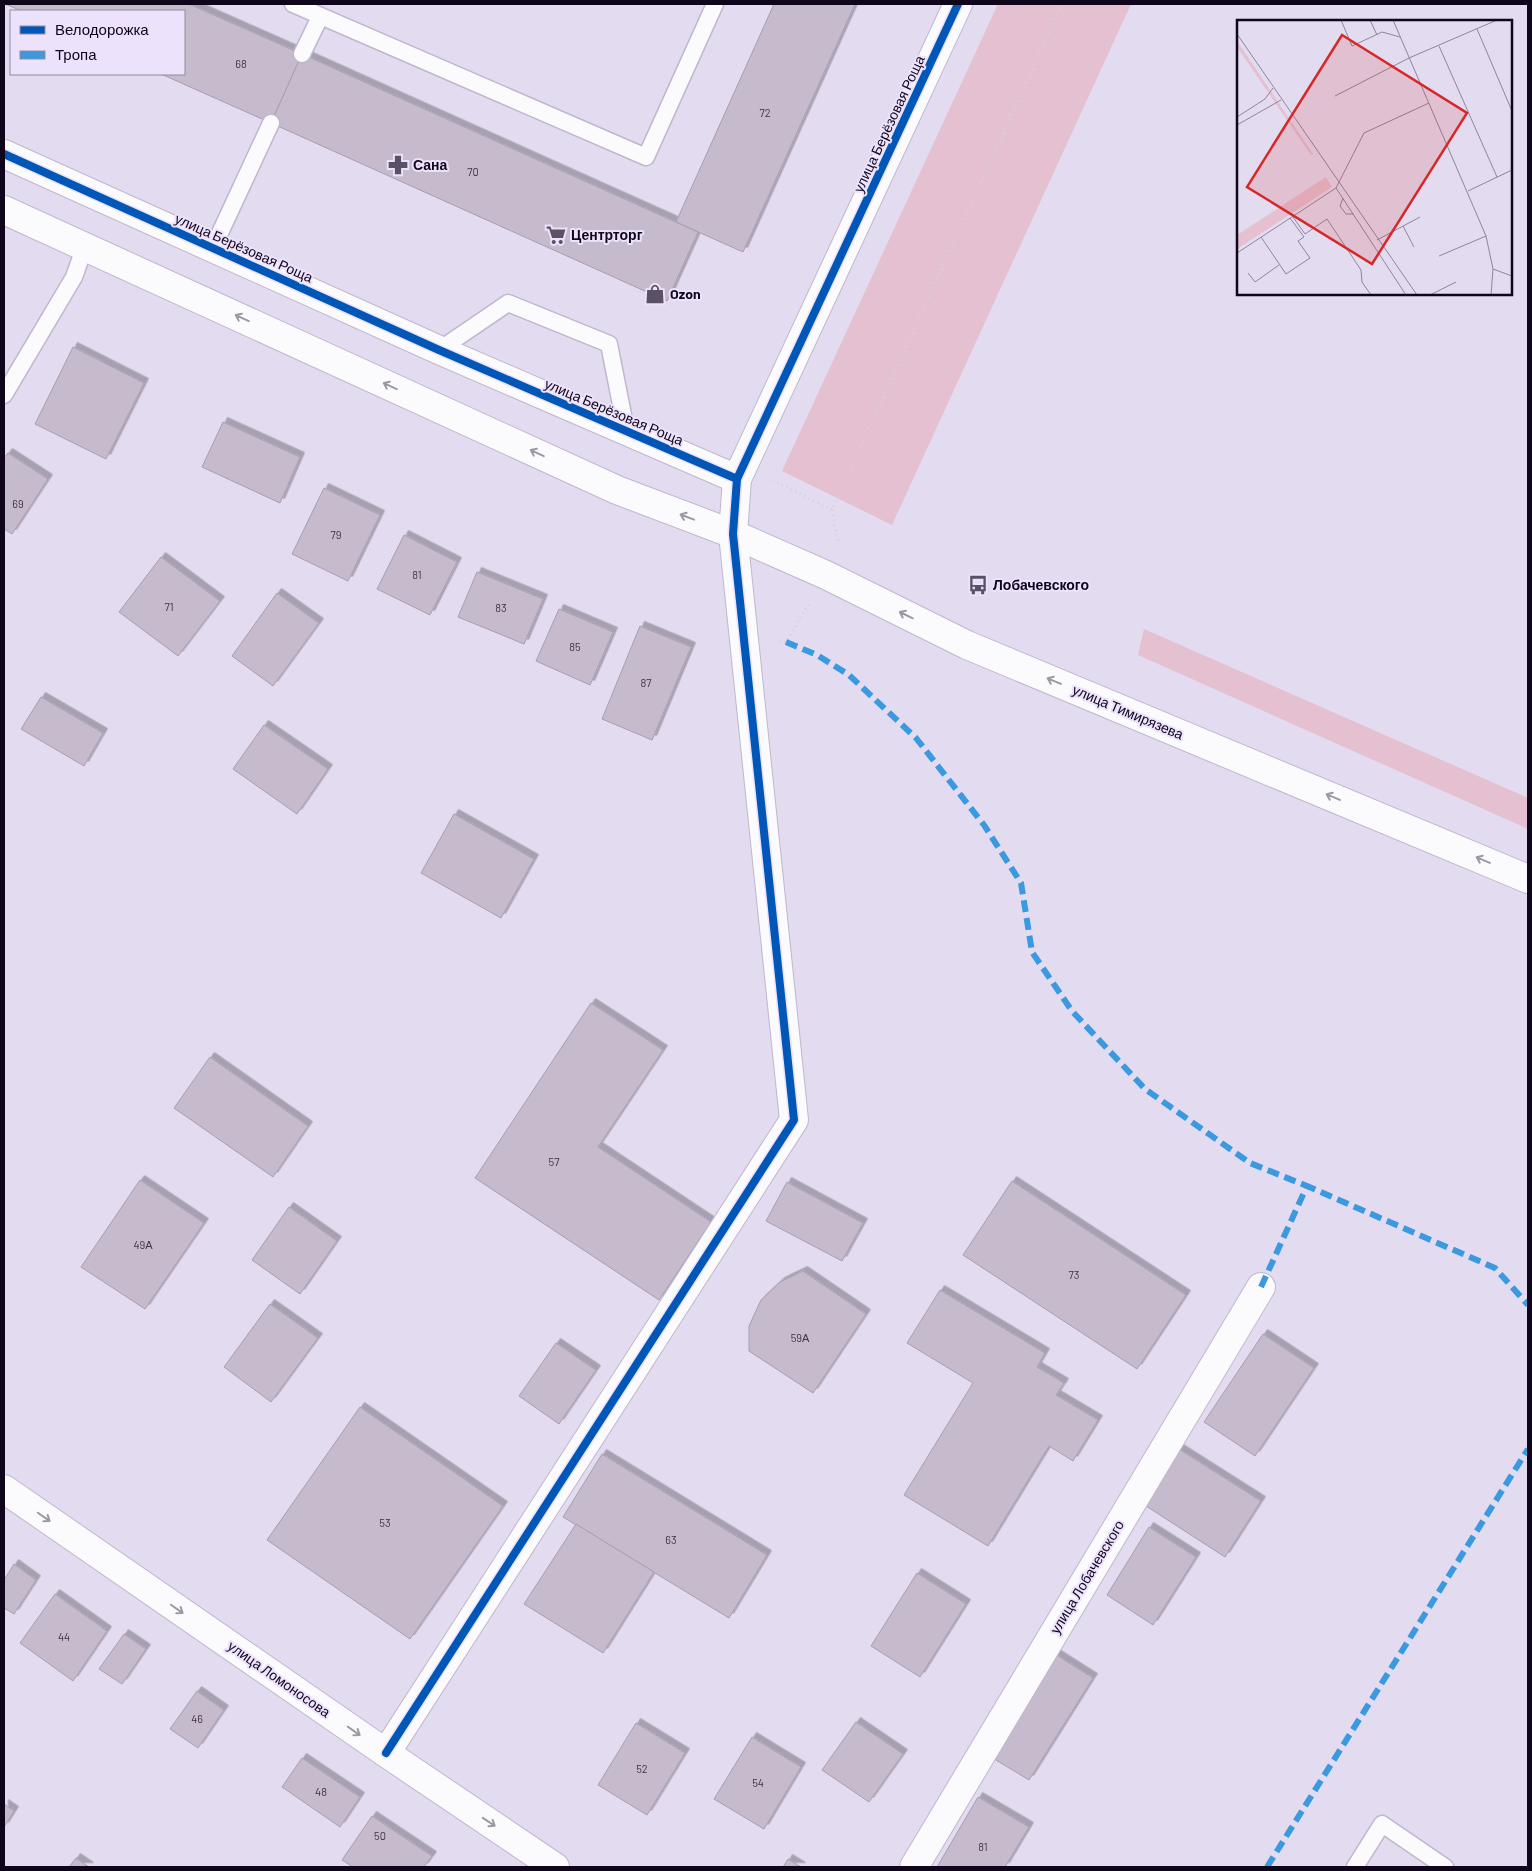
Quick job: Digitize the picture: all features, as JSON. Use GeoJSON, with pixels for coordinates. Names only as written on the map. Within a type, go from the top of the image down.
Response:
{"type":"FeatureCollection","features":[{"type":"Feature","properties":{"kind":"street","name":"улица Берёзовая Роща"},"geometry":{"type":"LineString","coordinates":[[4,154],[439,350],[626,430],[740,472],[958,4]]}},
{"type":"Feature","properties":{"kind":"street","name":"улица Тимирязева"},"geometry":{"type":"LineString","coordinates":[[4,210],[617,490],[732,534],[826,575],[967,645],[1528,879]]}},
{"type":"Feature","properties":{"kind":"street"},"geometry":{"type":"LineString","coordinates":[[386,1753],[794,1120],[732,534],[740,472]]}},
{"type":"Feature","properties":{"kind":"street","name":"улица Лобачевского"},"geometry":{"type":"LineString","coordinates":[[914,1867],[1261,1287]]}},
{"type":"Feature","properties":{"kind":"street","name":"улица Ломоносова"},"geometry":{"type":"LineString","coordinates":[[4,1489],[386,1753],[555,1867]]}},
{"type":"Feature","properties":{"kind":"lane"},"geometry":{"type":"LineString","coordinates":[[293,4],[646,157],[715,4]]}},
{"type":"Feature","properties":{"kind":"lane"},"geometry":{"type":"LineString","coordinates":[[302,54],[320,17]]}},
{"type":"Feature","properties":{"kind":"lane"},"geometry":{"type":"LineString","coordinates":[[212,248],[271,123]]}},
{"type":"Feature","properties":{"kind":"lane"},"geometry":{"type":"LineString","coordinates":[[4,395],[74,277],[85,246]]}},
{"type":"Feature","properties":{"kind":"lane"},"geometry":{"type":"LineString","coordinates":[[439,350],[508,303],[609,344],[626,430]]}},
{"type":"Feature","properties":{"kind":"lane"},"geometry":{"type":"LineString","coordinates":[[1354,1867],[1382,1824],[1445,1867]]}},
{"type":"Feature","properties":{"kind":"path"},"geometry":{"type":"LineString","coordinates":[[740,472],[832,510],[1062,4]]}},
{"type":"Feature","properties":{"kind":"shaded area"},"geometry":{"type":"Polygon","coordinates":[[[998,4],[1131,4],[892,525],[782,471],[998,4]]]}},
{"type":"Feature","properties":{"kind":"shaded area"},"geometry":{"type":"Polygon","coordinates":[[[1144,629],[1528,798],[1528,829],[1138,655],[1144,629]]]}},
{"type":"Feature","properties":{"kind":"building"},"geometry":{"type":"Polygon","coordinates":[[[5,4],[189,4],[302,54],[271,123],[163,75],[185,75],[185,10],[20,10],[5,4]]]}},
{"type":"Feature","properties":{"kind":"building"},"geometry":{"type":"Polygon","coordinates":[[[774,4],[855,4],[743,252],[676,222],[774,4]]]}},
{"type":"Feature","properties":{"kind":"building"},"geometry":{"type":"Polygon","coordinates":[[[302,54],[698,232],[667,301],[271,123],[302,54]]]}},
{"type":"Feature","properties":{"kind":"building"},"geometry":{"type":"Polygon","coordinates":[[[73,347],[144,383],[106,459],[35,424],[73,347]]]}},
{"type":"Feature","properties":{"kind":"building"},"geometry":{"type":"Polygon","coordinates":[[[223,422],[300,457],[280,503],[202,467],[223,422]]]}},
{"type":"Feature","properties":{"kind":"building"},"geometry":{"type":"Polygon","coordinates":[[[8,453],[48,479],[12,534],[4,529],[4,458],[8,453]]]}},
{"type":"Feature","properties":{"kind":"building"},"geometry":{"type":"Polygon","coordinates":[[[324,488],[380,515],[348,581],[292,554],[324,488]]]}},
{"type":"Feature","properties":{"kind":"building"},"geometry":{"type":"Polygon","coordinates":[[[404,535],[457,562],[430,615],[377,589],[404,535]]]}},
{"type":"Feature","properties":{"kind":"building"},"geometry":{"type":"Polygon","coordinates":[[[161,557],[220,601],[178,656],[119,612],[161,557]]]}},
{"type":"Feature","properties":{"kind":"building"},"geometry":{"type":"Polygon","coordinates":[[[477,572],[543,599],[524,644],[458,617],[477,572]]]}},
{"type":"Feature","properties":{"kind":"building"},"geometry":{"type":"Polygon","coordinates":[[[277,593],[319,623],[273,686],[232,656],[277,593]]]}},
{"type":"Feature","properties":{"kind":"building"},"geometry":{"type":"Polygon","coordinates":[[[559,609],[613,632],[590,685],[536,661],[559,609]]]}},
{"type":"Feature","properties":{"kind":"building"},"geometry":{"type":"Polygon","coordinates":[[[640,626],[691,647],[652,740],[602,719],[640,626]]]}},
{"type":"Feature","properties":{"kind":"building"},"geometry":{"type":"Polygon","coordinates":[[[41,697],[103,733],[84,766],[21,729],[41,697]]]}},
{"type":"Feature","properties":{"kind":"building"},"geometry":{"type":"Polygon","coordinates":[[[264,725],[328,769],[297,814],[233,769],[264,725]]]}},
{"type":"Feature","properties":{"kind":"building"},"geometry":{"type":"Polygon","coordinates":[[[454,814],[534,859],[501,918],[421,873],[454,814]]]}},
{"type":"Feature","properties":{"kind":"building"},"geometry":{"type":"Polygon","coordinates":[[[591,1003],[663,1050],[598,1147],[711,1222],[659,1300],[475,1178],[591,1003]]]}},
{"type":"Feature","properties":{"kind":"building"},"geometry":{"type":"Polygon","coordinates":[[[210,1057],[308,1126],[273,1177],[174,1108],[210,1057]]]}},
{"type":"Feature","properties":{"kind":"building"},"geometry":{"type":"Polygon","coordinates":[[[140,1180],[204,1223],[145,1309],[81,1267],[140,1180]]]}},
{"type":"Feature","properties":{"kind":"building"},"geometry":{"type":"Polygon","coordinates":[[[1012,1181],[1186,1295],[1137,1369],[963,1255],[1012,1181]]]}},
{"type":"Feature","properties":{"kind":"building"},"geometry":{"type":"Polygon","coordinates":[[[787,1182],[863,1223],[842,1261],[766,1221],[787,1182]]]}},
{"type":"Feature","properties":{"kind":"building"},"geometry":{"type":"Polygon","coordinates":[[[289,1207],[337,1241],[300,1294],[252,1260],[289,1207]]]}},
{"type":"Feature","properties":{"kind":"building"},"geometry":{"type":"Polygon","coordinates":[[[803,1271],[866,1314],[813,1393],[749,1351],[749,1326],[761,1300],[780,1282],[803,1271]]]}},
{"type":"Feature","properties":{"kind":"building"},"geometry":{"type":"Polygon","coordinates":[[[940,1290],[1045,1353],[1037,1367],[1064,1383],[1056,1395],[1098,1420],[1073,1461],[1049,1446],[988,1546],[904,1495],[973,1383],[907,1343],[940,1290]]]}},
{"type":"Feature","properties":{"kind":"building"},"geometry":{"type":"Polygon","coordinates":[[[270,1304],[318,1338],[271,1402],[224,1367],[270,1304]]]}},
{"type":"Feature","properties":{"kind":"building"},"geometry":{"type":"Polygon","coordinates":[[[1263,1334],[1314,1368],[1255,1456],[1204,1422],[1263,1334]]]}},
{"type":"Feature","properties":{"kind":"building"},"geometry":{"type":"Polygon","coordinates":[[[556,1343],[596,1370],[559,1424],[519,1396],[556,1343]]]}},
{"type":"Feature","properties":{"kind":"building"},"geometry":{"type":"Polygon","coordinates":[[[360,1407],[503,1506],[410,1639],[267,1540],[360,1407]]]}},
{"type":"Feature","properties":{"kind":"building"},"geometry":{"type":"Polygon","coordinates":[[[1179,1449],[1261,1501],[1225,1557],[1143,1504],[1179,1449]]]}},
{"type":"Feature","properties":{"kind":"building"},"geometry":{"type":"Polygon","coordinates":[[[602,1454],[767,1555],[729,1618],[563,1517],[602,1454]]]}},
{"type":"Feature","properties":{"kind":"building"},"geometry":{"type":"Polygon","coordinates":[[[576,1524],[654,1572],[603,1653],[524,1604],[576,1524]]]}},
{"type":"Feature","properties":{"kind":"building"},"geometry":{"type":"Polygon","coordinates":[[[1149,1527],[1196,1557],[1153,1625],[1107,1595],[1149,1527]]]}},
{"type":"Feature","properties":{"kind":"building"},"geometry":{"type":"Polygon","coordinates":[[[14,1564],[36,1580],[14,1614],[4,1608],[4,1580],[14,1564]]]}},
{"type":"Feature","properties":{"kind":"building"},"geometry":{"type":"Polygon","coordinates":[[[917,1573],[966,1604],[920,1677],[871,1646],[917,1573]]]}},
{"type":"Feature","properties":{"kind":"building"},"geometry":{"type":"Polygon","coordinates":[[[55,1594],[107,1631],[73,1681],[20,1643],[55,1594]]]}},
{"type":"Feature","properties":{"kind":"building"},"geometry":{"type":"Polygon","coordinates":[[[124,1634],[146,1649],[122,1684],[99,1669],[124,1634]]]}},
{"type":"Feature","properties":{"kind":"building"},"geometry":{"type":"Polygon","coordinates":[[[1055,1654],[1093,1678],[1029,1780],[991,1757],[1055,1654]]]}},
{"type":"Feature","properties":{"kind":"building"},"geometry":{"type":"Polygon","coordinates":[[[197,1691],[224,1710],[198,1748],[170,1729],[197,1691]]]}},
{"type":"Feature","properties":{"kind":"building"},"geometry":{"type":"Polygon","coordinates":[[[856,1722],[903,1754],[869,1802],[822,1770],[856,1722]]]}},
{"type":"Feature","properties":{"kind":"building"},"geometry":{"type":"Polygon","coordinates":[[[636,1723],[685,1753],[647,1815],[598,1785],[636,1723]]]}},
{"type":"Feature","properties":{"kind":"building"},"geometry":{"type":"Polygon","coordinates":[[[752,1737],[801,1767],[764,1829],[714,1799],[752,1737]]]}},
{"type":"Feature","properties":{"kind":"building"},"geometry":{"type":"Polygon","coordinates":[[[302,1758],[360,1797],[340,1827],[282,1787],[302,1758]]]}},
{"type":"Feature","properties":{"kind":"building"},"geometry":{"type":"Polygon","coordinates":[[[978,1797],[1029,1827],[1005,1867],[937,1867],[978,1797]]]}},
{"type":"Feature","properties":{"kind":"building"},"geometry":{"type":"Polygon","coordinates":[[[4,1804],[14,1811],[4,1827],[4,1804]]]}},
{"type":"Feature","properties":{"kind":"building"},"geometry":{"type":"Polygon","coordinates":[[[372,1816],[432,1856],[424,1867],[353,1867],[342,1860],[372,1816]]]}},
{"type":"Feature","properties":{"kind":"building"},"geometry":{"type":"Polygon","coordinates":[[[76,1858],[89,1867],[69,1867],[76,1858]]]}},
{"type":"Feature","properties":{"kind":"building"},"geometry":{"type":"Polygon","coordinates":[[[788,1859],[801,1867],[783,1867],[788,1859]]]}},
{"type":"Feature","properties":{"kind":"marked path"},"geometry":{"type":"LineString","coordinates":[[786,642],[817,655],[849,675],[916,738],[984,825],[1021,883],[1032,952],[1072,1011],[1145,1089],[1250,1163],[1307,1186]]}},
{"type":"Feature","properties":{"kind":"marked path"},"geometry":{"type":"LineString","coordinates":[[1261,1287],[1307,1186],[1495,1268],[1528,1305]]}},
{"type":"Feature","properties":{"kind":"marked path"},"geometry":{"type":"LineString","coordinates":[[1267,1867],[1528,1449]]}},
{"type":"Feature","properties":{"kind":"cycle path"},"geometry":{"type":"LineString","coordinates":[[386,1753],[794,1120],[733,534],[737,479],[958,4]]}},
{"type":"Feature","properties":{"kind":"cycle path"},"geometry":{"type":"LineString","coordinates":[[4,154],[439,350],[737,479]]}},
{"type":"Feature","properties":{"kind":"place","name":"Сана"},"geometry":{"type":"Point","coordinates":[398,165]}},
{"type":"Feature","properties":{"kind":"place","name":"Центрторг"},"geometry":{"type":"Point","coordinates":[556,235]}},
{"type":"Feature","properties":{"kind":"place","name":"Ozon"},"geometry":{"type":"Point","coordinates":[655,294]}},
{"type":"Feature","properties":{"kind":"place","name":"Лобачевского"},"geometry":{"type":"Point","coordinates":[978,585]}}]}
